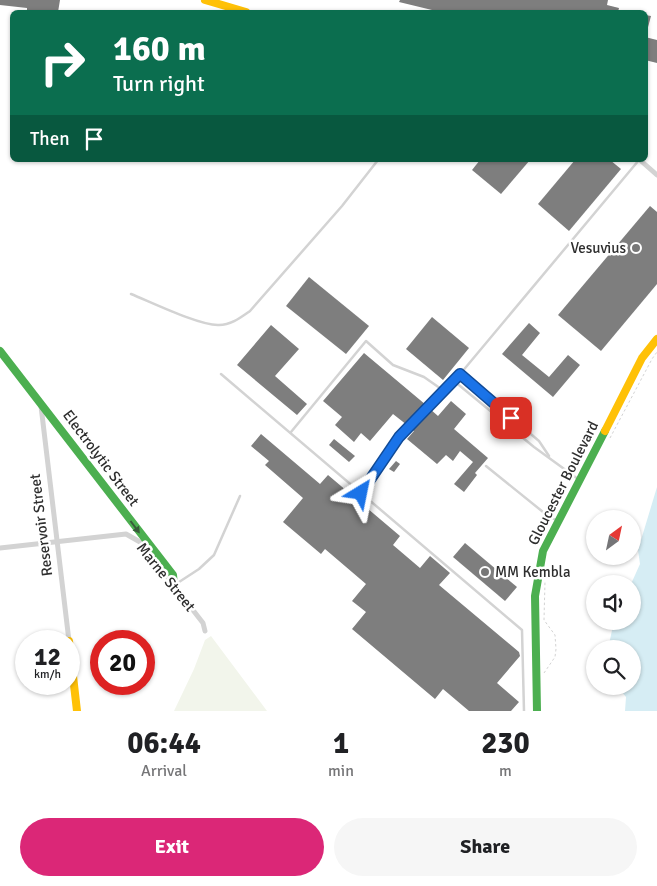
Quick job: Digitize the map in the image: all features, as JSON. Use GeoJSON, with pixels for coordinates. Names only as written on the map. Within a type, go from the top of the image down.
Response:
{"type":"FeatureCollection","features":[{"type":"Feature","properties":{"kind":"street"},"geometry":{"type":"LineString","coordinates":[[205,0],[239,10]]}},
{"type":"Feature","properties":{"kind":"street"},"geometry":{"type":"LineString","coordinates":[[642,162],[657,175]]}},
{"type":"Feature","properties":{"kind":"street","name":"Gloucester Boulevard"},"geometry":{"type":"LineString","coordinates":[[537,711],[535,596],[543,551],[642,358],[657,339]]}},
{"type":"Feature","properties":{"kind":"street","name":"Electrolytic Street"},"geometry":{"type":"LineString","coordinates":[[0,351],[173,576],[174,585]]}},
{"type":"Feature","properties":{"kind":"street","name":"Reservoir Street"},"geometry":{"type":"LineString","coordinates":[[41,405],[68,630]]}},
{"type":"Feature","properties":{"kind":"street","name":"Marne Street"},"geometry":{"type":"LineString","coordinates":[[0,548],[126,534],[140,542],[203,623],[205,630]]}},
{"type":"Feature","properties":{"kind":"street","name":"Reservoir Street"},"geometry":{"type":"LineString","coordinates":[[75,695],[77,711]]}},
{"type":"Feature","properties":{"kind":"lane"},"geometry":{"type":"LineString","coordinates":[[132,294],[197,320],[218,326],[233,322],[250,311],[342,206],[376,162]]}},
{"type":"Feature","properties":{"kind":"lane"},"geometry":{"type":"LineString","coordinates":[[361,493],[399,437],[454,381],[638,162]]}},
{"type":"Feature","properties":{"kind":"lane"},"geometry":{"type":"LineString","coordinates":[[291,432],[366,341],[393,365],[424,377],[444,391]]}},
{"type":"Feature","properties":{"kind":"lane"},"geometry":{"type":"LineString","coordinates":[[221,374],[522,630],[524,711]]}},
{"type":"Feature","properties":{"kind":"lane"},"geometry":{"type":"LineString","coordinates":[[460,374],[538,441],[550,458]]}},
{"type":"Feature","properties":{"kind":"lane"},"geometry":{"type":"LineString","coordinates":[[454,381],[534,447],[579,480]]}},
{"type":"Feature","properties":{"kind":"lane"},"geometry":{"type":"LineString","coordinates":[[486,466],[548,516],[558,521]]}},
{"type":"Feature","properties":{"kind":"lane"},"geometry":{"type":"LineString","coordinates":[[174,585],[199,569],[214,554],[240,496]]}},
{"type":"Feature","properties":{"kind":"path"},"geometry":{"type":"LineString","coordinates":[[606,444],[657,352]]}},
{"type":"Feature","properties":{"kind":"path"},"geometry":{"type":"LineString","coordinates":[[543,674],[555,657],[556,649],[554,635],[544,620],[545,578]]}},
{"type":"Feature","properties":{"kind":"shaded area"},"geometry":{"type":"Polygon","coordinates":[[[211,636],[267,711],[174,711],[194,669],[205,640],[211,636]]]}},
{"type":"Feature","properties":{"kind":"water"},"geometry":{"type":"Polygon","coordinates":[[[657,487],[657,711],[625,711],[626,697],[624,695],[641,695],[641,640],[610,640],[612,630],[641,630],[641,575],[635,575],[641,565],[641,540],[657,487]]]}},
{"type":"Feature","properties":{"kind":"building"},"geometry":{"type":"Polygon","coordinates":[[[0,0],[60,0],[58,10],[27,10],[27,8],[0,5],[0,0]]]}},
{"type":"Feature","properties":{"kind":"building"},"geometry":{"type":"Polygon","coordinates":[[[400,0],[608,0],[607,5],[619,8],[618,10],[432,10],[399,2],[400,0]]]}},
{"type":"Feature","properties":{"kind":"building"},"geometry":{"type":"Polygon","coordinates":[[[648,16],[651,16],[648,27],[648,16]]]}},
{"type":"Feature","properties":{"kind":"building"},"geometry":{"type":"Polygon","coordinates":[[[648,38],[657,40],[657,63],[648,61],[648,38]]]}},
{"type":"Feature","properties":{"kind":"building"},"geometry":{"type":"Polygon","coordinates":[[[478,162],[528,162],[501,194],[472,170],[478,162]]]}},
{"type":"Feature","properties":{"kind":"building"},"geometry":{"type":"Polygon","coordinates":[[[573,162],[612,162],[621,169],[569,231],[538,204],[573,162]]]}},
{"type":"Feature","properties":{"kind":"building","name":"Vesuvius"},"geometry":{"type":"Polygon","coordinates":[[[650,206],[657,212],[657,284],[601,351],[558,315],[650,206]]]}},
{"type":"Feature","properties":{"kind":"building"},"geometry":{"type":"Polygon","coordinates":[[[309,277],[369,326],[346,354],[286,306],[309,277]]]}},
{"type":"Feature","properties":{"kind":"building"},"geometry":{"type":"Polygon","coordinates":[[[432,317],[469,348],[443,380],[406,349],[432,317]]]}},
{"type":"Feature","properties":{"kind":"building"},"geometry":{"type":"Polygon","coordinates":[[[529,323],[540,333],[522,355],[549,377],[568,355],[580,365],[553,397],[502,354],[529,323]]]}},
{"type":"Feature","properties":{"kind":"building"},"geometry":{"type":"Polygon","coordinates":[[[271,325],[299,349],[275,376],[307,404],[297,415],[237,365],[271,325]]]}},
{"type":"Feature","properties":{"kind":"building"},"geometry":{"type":"Polygon","coordinates":[[[364,353],[426,405],[407,425],[393,414],[370,441],[361,433],[354,442],[335,425],[342,417],[323,401],[364,353]]]}},
{"type":"Feature","properties":{"kind":"building"},"geometry":{"type":"Polygon","coordinates":[[[451,401],[466,414],[454,429],[488,458],[475,473],[477,475],[464,492],[454,484],[473,462],[460,451],[453,461],[446,455],[437,464],[407,439],[414,431],[411,429],[430,409],[438,416],[451,401]]]}},
{"type":"Feature","properties":{"kind":"building"},"geometry":{"type":"Polygon","coordinates":[[[261,434],[320,484],[328,475],[400,536],[393,545],[420,568],[430,556],[450,573],[439,585],[519,652],[520,656],[497,683],[519,702],[511,711],[469,711],[443,689],[435,699],[352,629],[366,612],[352,601],[366,584],[325,549],[321,554],[283,522],[303,498],[265,465],[269,461],[251,446],[261,434]]]}},
{"type":"Feature","properties":{"kind":"building"},"geometry":{"type":"Polygon","coordinates":[[[334,439],[355,456],[349,462],[329,445],[334,439]]]}},
{"type":"Feature","properties":{"kind":"building"},"geometry":{"type":"Polygon","coordinates":[[[396,461],[400,464],[394,472],[389,469],[396,461]]]}},
{"type":"Feature","properties":{"kind":"building","name":"MM Kembla"},"geometry":{"type":"Polygon","coordinates":[[[465,543],[517,587],[505,601],[453,557],[465,543]]]}},
{"type":"Feature","properties":{"kind":"traffic: fast"},"geometry":{"type":"LineString","coordinates":[[0,351],[173,575],[174,585]]}},
{"type":"Feature","properties":{"kind":"traffic: fast"},"geometry":{"type":"LineString","coordinates":[[537,711],[535,596],[543,551],[605,431]]}},
{"type":"Feature","properties":{"kind":"traffic: slow"},"geometry":{"type":"LineString","coordinates":[[205,0],[239,10]]}},
{"type":"Feature","properties":{"kind":"traffic: slow"},"geometry":{"type":"LineString","coordinates":[[605,431],[642,358],[657,339]]}},
{"type":"Feature","properties":{"kind":"traffic: slow"},"geometry":{"type":"LineString","coordinates":[[75,695],[77,711]]}},
{"type":"Feature","properties":{"kind":"place","name":"Vesuvius"},"geometry":{"type":"Point","coordinates":[636,248]}},
{"type":"Feature","properties":{"kind":"place","name":"MM Kembla"},"geometry":{"type":"Point","coordinates":[485,572]}},
{"type":"Feature","properties":{"kind":"route"},"geometry":{"type":"LineString","coordinates":[[361,493],[399,437],[460,374],[511,418]]}}]}
